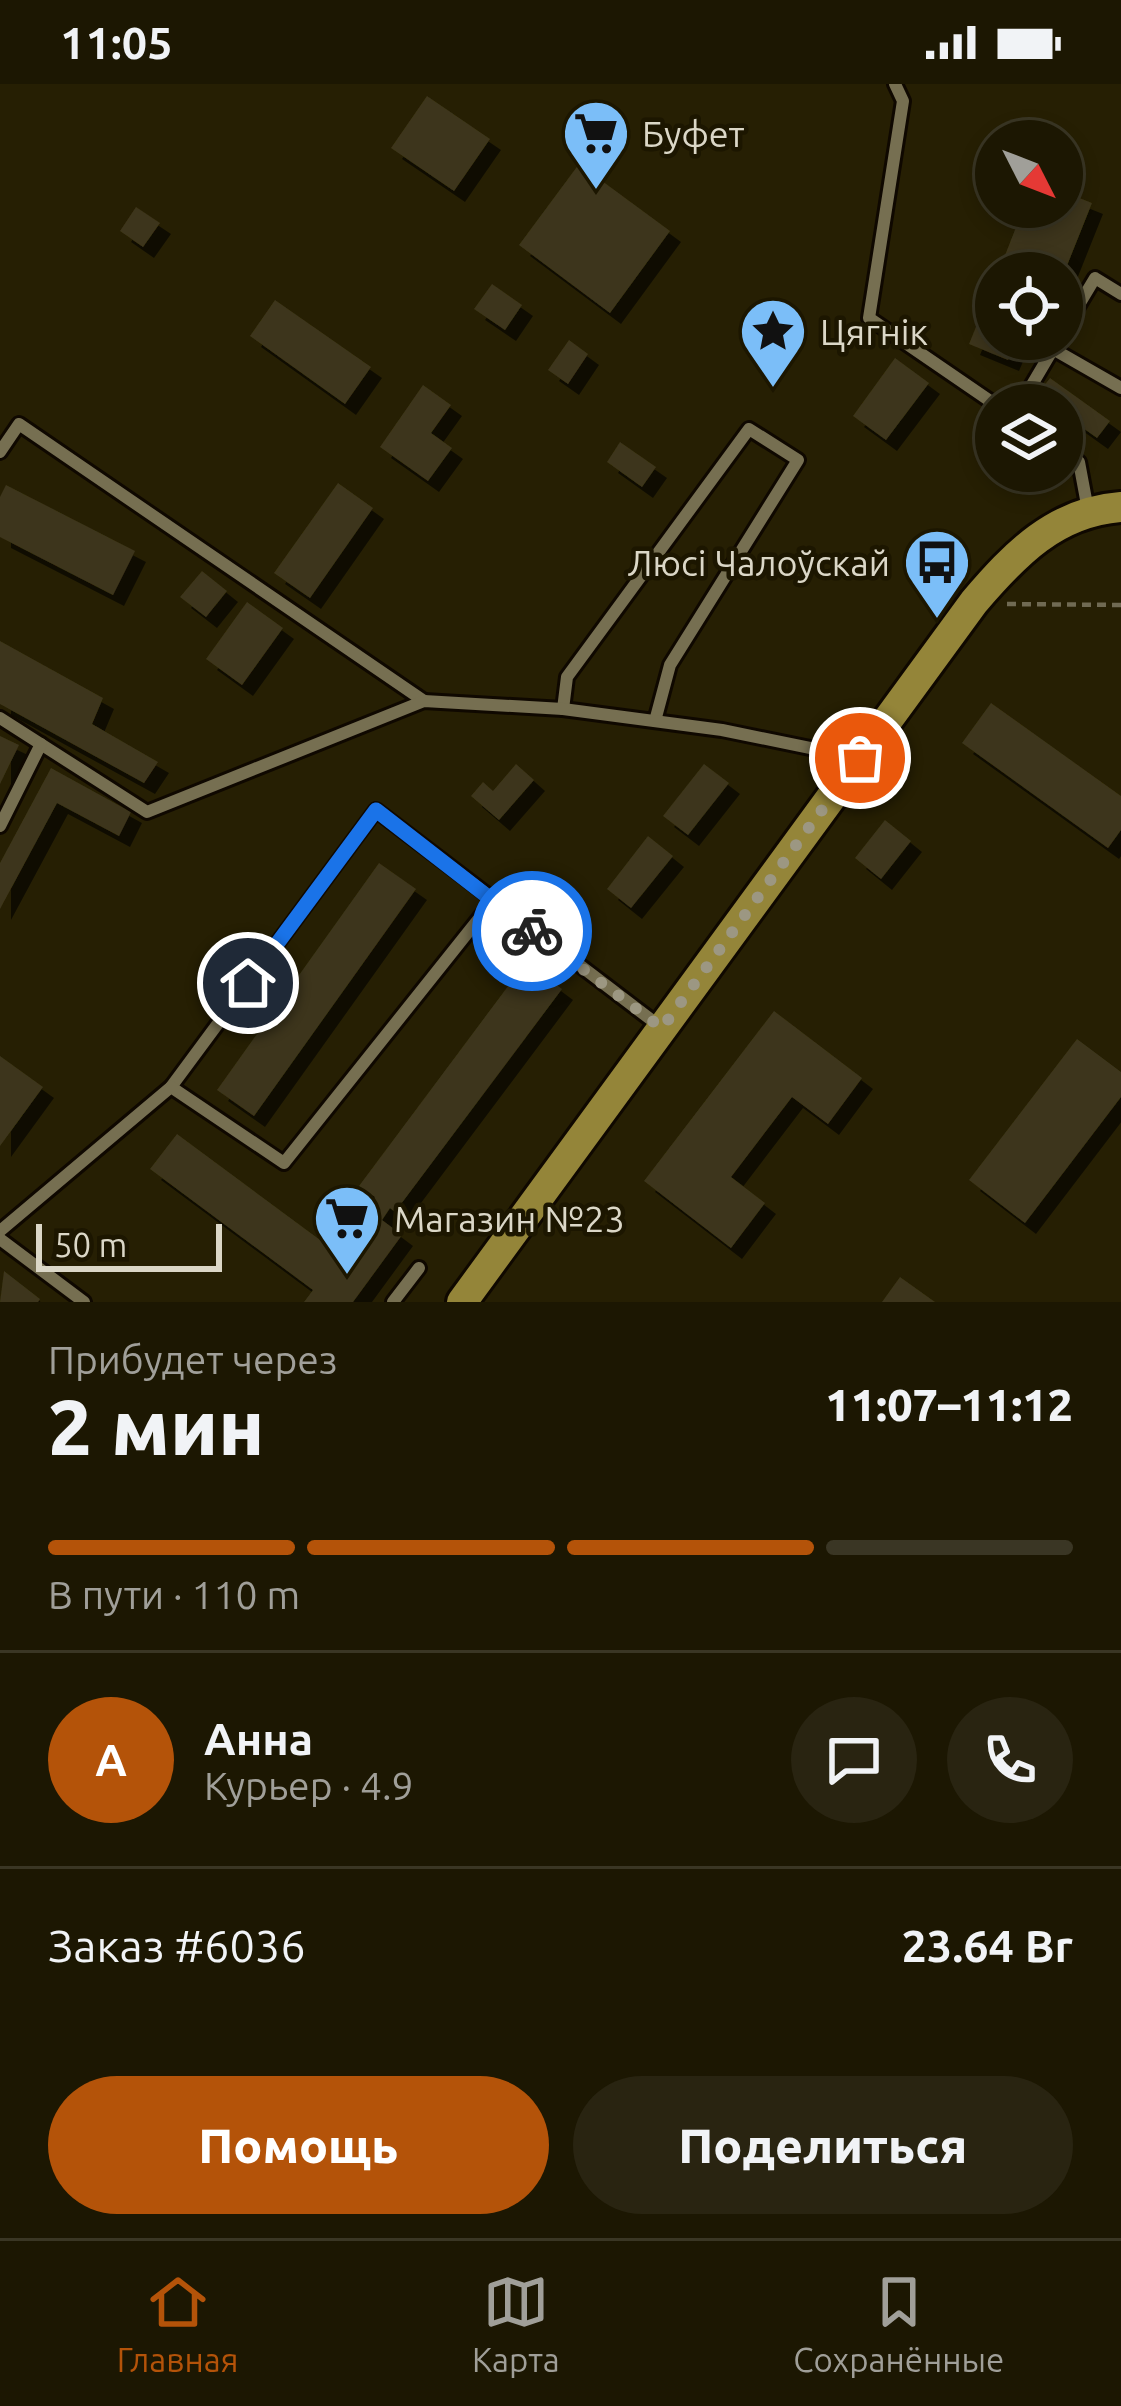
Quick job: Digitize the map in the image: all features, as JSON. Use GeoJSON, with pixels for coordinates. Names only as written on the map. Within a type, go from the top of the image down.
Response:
{"type":"FeatureCollection","features":[{"type":"Feature","properties":{"kind":"street"},"geometry":{"type":"LineString","coordinates":[[462,1302],[974,602],[1014,556],[1053,526],[1088,509],[1121,507]]}},
{"type":"Feature","properties":{"kind":"lane"},"geometry":{"type":"LineString","coordinates":[[896,84],[903,101],[869,318],[975,391]]}},
{"type":"Feature","properties":{"kind":"lane"},"geometry":{"type":"LineString","coordinates":[[1083,298],[1095,278],[1121,294]]}},
{"type":"Feature","properties":{"kind":"lane"},"geometry":{"type":"LineString","coordinates":[[1083,359],[1121,388]]}},
{"type":"Feature","properties":{"kind":"lane"},"geometry":{"type":"LineString","coordinates":[[0,452],[19,424],[424,701]]}},
{"type":"Feature","properties":{"kind":"lane"},"geometry":{"type":"LineString","coordinates":[[563,709],[567,677],[749,429],[799,460],[670,665],[656,721]]}},
{"type":"Feature","properties":{"kind":"lane"},"geometry":{"type":"LineString","coordinates":[[1083,483],[1088,509]]}},
{"type":"Feature","properties":{"kind":"lane"},"geometry":{"type":"LineString","coordinates":[[0,718],[147,812],[424,701],[563,709],[656,721],[860,758]]}},
{"type":"Feature","properties":{"kind":"lane"},"geometry":{"type":"LineString","coordinates":[[0,826],[40,744]]}},
{"type":"Feature","properties":{"kind":"lane"},"geometry":{"type":"LineString","coordinates":[[84,1302],[66,1297],[0,1235],[171,1087],[376,810],[662,1028]]}},
{"type":"Feature","properties":{"kind":"lane"},"geometry":{"type":"LineString","coordinates":[[171,1087],[284,1163],[494,901]]}},
{"type":"Feature","properties":{"kind":"lane"},"geometry":{"type":"LineString","coordinates":[[393,1302],[419,1268]]}},
{"type":"Feature","properties":{"kind":"path"},"geometry":{"type":"LineString","coordinates":[[974,602],[1046,608],[1121,605]]}},
{"type":"Feature","properties":{"kind":"building"},"geometry":{"type":"Polygon","coordinates":[[[427,96],[490,139],[454,191],[391,148],[427,96]]]}},
{"type":"Feature","properties":{"kind":"building"},"geometry":{"type":"Polygon","coordinates":[[[579,164],[670,231],[610,313],[519,245],[579,164]]]}},
{"type":"Feature","properties":{"kind":"building"},"geometry":{"type":"Polygon","coordinates":[[[1083,199],[1092,203],[1083,226],[1083,199]]]}},
{"type":"Feature","properties":{"kind":"building"},"geometry":{"type":"Polygon","coordinates":[[[136,207],[160,223],[143,247],[120,231],[136,207]]]}},
{"type":"Feature","properties":{"kind":"building"},"geometry":{"type":"Polygon","coordinates":[[[1016,228],[1082,228],[1072,252],[1006,252],[1016,228]]]}},
{"type":"Feature","properties":{"kind":"building"},"geometry":{"type":"Polygon","coordinates":[[[492,284],[522,305],[505,330],[474,309],[492,284]]]}},
{"type":"Feature","properties":{"kind":"building"},"geometry":{"type":"Polygon","coordinates":[[[275,300],[371,367],[345,404],[250,336],[275,300]]]}},
{"type":"Feature","properties":{"kind":"building"},"geometry":{"type":"Polygon","coordinates":[[[569,340],[588,354],[568,384],[548,370],[569,340]]]}},
{"type":"Feature","properties":{"kind":"building"},"geometry":{"type":"Polygon","coordinates":[[[895,358],[929,383],[886,440],[853,416],[895,358]]]}},
{"type":"Feature","properties":{"kind":"building"},"geometry":{"type":"Polygon","coordinates":[[[423,385],[451,405],[431,433],[452,448],[428,481],[380,447],[423,385]]]}},
{"type":"Feature","properties":{"kind":"building"},"geometry":{"type":"Polygon","coordinates":[[[1083,402],[1110,421],[1097,438],[1083,428],[1083,402]]]}},
{"type":"Feature","properties":{"kind":"building"},"geometry":{"type":"Polygon","coordinates":[[[620,442],[656,467],[642,487],[607,462],[620,442]]]}},
{"type":"Feature","properties":{"kind":"building"},"geometry":{"type":"Polygon","coordinates":[[[338,483],[373,508],[310,598],[274,573],[338,483]]]}},
{"type":"Feature","properties":{"kind":"building"},"geometry":{"type":"Polygon","coordinates":[[[6,485],[135,551],[113,595],[0,537],[0,497],[6,485]]]}},
{"type":"Feature","properties":{"kind":"building"},"geometry":{"type":"Polygon","coordinates":[[[202,571],[227,591],[206,617],[180,597],[202,571]]]}},
{"type":"Feature","properties":{"kind":"building"},"geometry":{"type":"Polygon","coordinates":[[[247,602],[283,628],[242,685],[206,659],[247,602]]]}},
{"type":"Feature","properties":{"kind":"building"},"geometry":{"type":"Polygon","coordinates":[[[0,641],[103,698],[92,724],[158,762],[144,783],[0,704],[0,641]]]}},
{"type":"Feature","properties":{"kind":"building"},"geometry":{"type":"Polygon","coordinates":[[[991,703],[1121,796],[1121,830],[1108,848],[962,743],[991,703]]]}},
{"type":"Feature","properties":{"kind":"building"},"geometry":{"type":"Polygon","coordinates":[[[0,736],[19,745],[0,784],[0,736]]]}},
{"type":"Feature","properties":{"kind":"building"},"geometry":{"type":"Polygon","coordinates":[[[516,764],[534,780],[499,820],[471,796],[483,782],[493,791],[516,764]]]}},
{"type":"Feature","properties":{"kind":"building"},"geometry":{"type":"Polygon","coordinates":[[[704,764],[729,783],[688,835],[663,816],[704,764]]]}},
{"type":"Feature","properties":{"kind":"building"},"geometry":{"type":"Polygon","coordinates":[[[51,768],[131,812],[119,836],[57,803],[0,909],[0,863],[51,768]]]}},
{"type":"Feature","properties":{"kind":"building"},"geometry":{"type":"Polygon","coordinates":[[[885,820],[911,841],[881,879],[855,858],[885,820]]]}},
{"type":"Feature","properties":{"kind":"building"},"geometry":{"type":"Polygon","coordinates":[[[648,836],[673,856],[631,908],[607,889],[648,836]]]}},
{"type":"Feature","properties":{"kind":"building"},"geometry":{"type":"Polygon","coordinates":[[[379,863],[416,889],[254,1116],[217,1090],[379,863]]]}},
{"type":"Feature","properties":{"kind":"building"},"geometry":{"type":"Polygon","coordinates":[[[526,962],[562,989],[395,1212],[390,1208],[382,1220],[402,1235],[353,1302],[304,1302],[313,1290],[150,1169],[177,1134],[335,1251],[375,1197],[359,1186],[526,962]]]}},
{"type":"Feature","properties":{"kind":"building"},"geometry":{"type":"Polygon","coordinates":[[[774,1011],[862,1078],[828,1124],[792,1097],[731,1177],[765,1203],[731,1248],[644,1181],[774,1011]]]}},
{"type":"Feature","properties":{"kind":"building"},"geometry":{"type":"Polygon","coordinates":[[[1077,1039],[1121,1072],[1121,1097],[1025,1223],[969,1180],[1077,1039]]]}},
{"type":"Feature","properties":{"kind":"building"},"geometry":{"type":"Polygon","coordinates":[[[0,1056],[43,1087],[0,1146],[0,1056]]]}},
{"type":"Feature","properties":{"kind":"building"},"geometry":{"type":"Polygon","coordinates":[[[4,1271],[40,1299],[38,1302],[0,1302],[4,1271]]]}},
{"type":"Feature","properties":{"kind":"building"},"geometry":{"type":"Polygon","coordinates":[[[900,1277],[935,1302],[882,1302],[900,1277]]]}},
{"type":"Feature","properties":{"kind":"way so far"},"geometry":{"type":"LineString","coordinates":[[532,931],[662,1028],[860,758]]}},
{"type":"Feature","properties":{"kind":"place","name":"Буфет"},"geometry":{"type":"Point","coordinates":[596,192]}},
{"type":"Feature","properties":{"kind":"place","name":"Цягнік"},"geometry":{"type":"Point","coordinates":[773,390]}},
{"type":"Feature","properties":{"kind":"place","name":"Люсі Чалоўскай"},"geometry":{"type":"Point","coordinates":[937,621]}},
{"type":"Feature","properties":{"kind":"place","name":"Магазин №23"},"geometry":{"type":"Point","coordinates":[347,1277]}},
{"type":"Feature","properties":{"kind":"route"},"geometry":{"type":"LineString","coordinates":[[248,983],[376,810],[532,931]]}}]}
